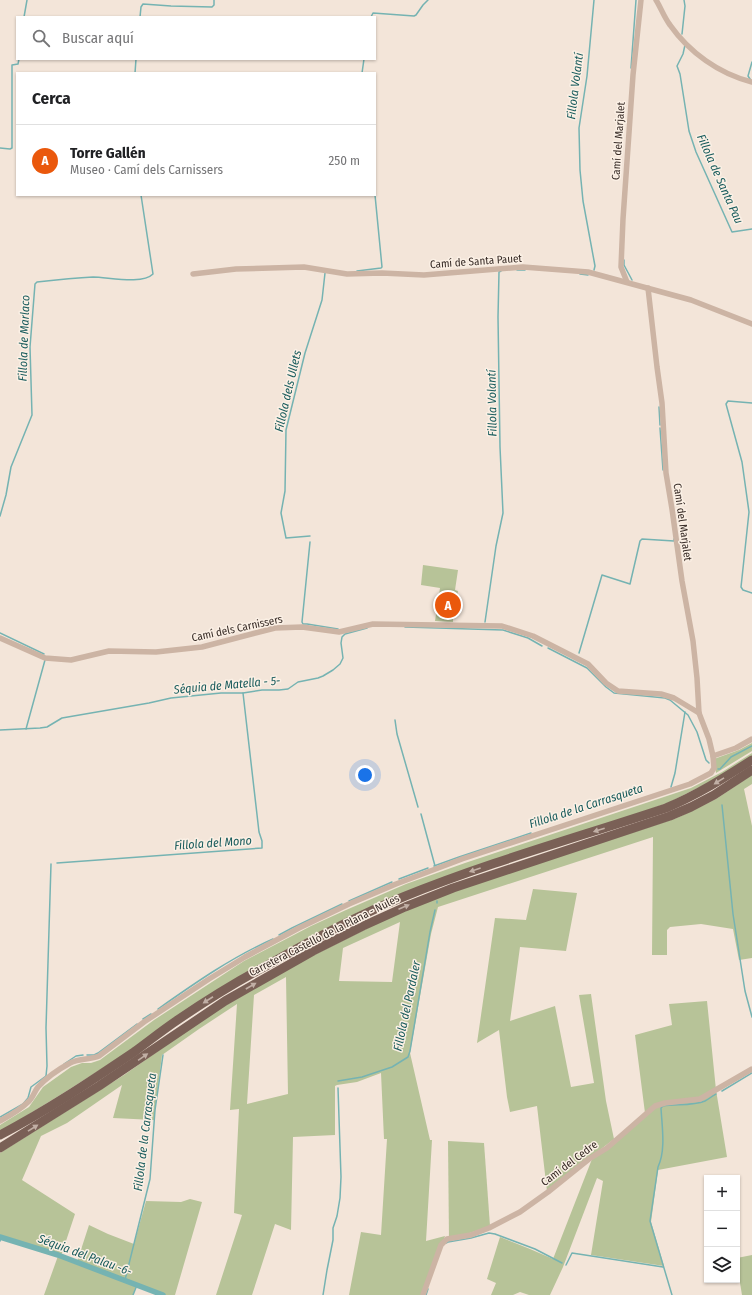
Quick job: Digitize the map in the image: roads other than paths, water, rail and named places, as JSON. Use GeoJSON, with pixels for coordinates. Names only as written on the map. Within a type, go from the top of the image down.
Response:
{"type":"FeatureCollection","features":[{"type":"Feature","properties":{"kind":"main road","name":"Carretera Castelló de la Plana - Nules"},"geometry":{"type":"LineString","coordinates":[[0,1135],[94,1079],[220,992],[264,967],[358,918],[402,897],[462,875],[666,808],[709,787],[752,760]]}},
{"type":"Feature","properties":{"kind":"main road","name":"Carretera Castelló de la Plana - Nules"},"geometry":{"type":"LineString","coordinates":[[0,1148],[140,1060],[225,1000],[282,968],[363,926],[453,888],[670,816],[714,796],[752,770]]}},
{"type":"Feature","properties":{"kind":"street","name":"Camí del Marjalet"},"geometry":{"type":"LineString","coordinates":[[627,282],[621,267],[623,219],[633,68],[640,0]]}},
{"type":"Feature","properties":{"kind":"street"},"geometry":{"type":"LineString","coordinates":[[656,0],[671,26],[707,62],[722,71],[752,82]]}},
{"type":"Feature","properties":{"kind":"street","name":"Camí de Santa Pauet"},"geometry":{"type":"LineString","coordinates":[[193,274],[236,269],[304,267],[348,274],[382,273],[424,275],[524,267],[588,272],[691,300],[752,324]]}},
{"type":"Feature","properties":{"kind":"street","name":"Camí del Marjalet"},"geometry":{"type":"LineString","coordinates":[[648,288],[662,403],[666,473],[692,641],[697,678],[699,713],[709,739],[713,756]]}},
{"type":"Feature","properties":{"kind":"street","name":"Camí dels Carnissers"},"geometry":{"type":"LineString","coordinates":[[0,638],[45,658],[71,660],[109,651],[156,652],[202,647],[275,628],[287,627],[302,627],[339,632],[373,624],[502,626],[533,636],[588,664],[606,683],[618,691],[661,694],[674,698],[699,713]]}},
{"type":"Feature","properties":{"kind":"street"},"geometry":{"type":"LineString","coordinates":[[0,1121],[24,1107],[30,1100],[36,1088],[43,1081],[70,1063],[79,1059],[92,1059],[99,1056],[144,1022],[209,979],[245,957],[299,928],[349,904],[462,858],[690,784],[711,773],[714,768],[713,756],[736,748],[752,739]]}},
{"type":"Feature","properties":{"kind":"street","name":"Camí del Cedre"},"geometry":{"type":"LineString","coordinates":[[423,1295],[443,1241],[470,1235],[489,1228],[520,1212],[589,1159],[607,1148],[655,1106],[665,1103],[700,1099],[752,1069]]}},
{"type":"Feature","properties":{"kind":"waterway"},"geometry":{"type":"LineString","coordinates":[[24,16],[27,0]]}},
{"type":"Feature","properties":{"kind":"waterway","name":"Fillola de Marlaco"},"geometry":{"type":"LineString","coordinates":[[140,16],[141,7],[143,4],[212,7],[214,5],[214,0]]}},
{"type":"Feature","properties":{"kind":"waterway","name":"Fillola dels Ullets"},"geometry":{"type":"LineString","coordinates":[[372,16],[373,13],[414,16],[428,0]]}},
{"type":"Feature","properties":{"kind":"waterway","name":"Fillola Volantí"},"geometry":{"type":"LineString","coordinates":[[594,0],[587,76],[579,128],[580,170],[583,201],[595,266],[594,270]]}},
{"type":"Feature","properties":{"kind":"waterway"},"geometry":{"type":"LineString","coordinates":[[631,68],[636,0]]}},
{"type":"Feature","properties":{"kind":"waterway","name":"Fillola de Santa Pau"},"geometry":{"type":"LineString","coordinates":[[682,34],[685,6],[684,0]]}},
{"type":"Feature","properties":{"kind":"waterway","name":"Fillola de Santa Pau"},"geometry":{"type":"LineString","coordinates":[[685,45],[683,54],[677,66],[680,74],[689,131],[696,152],[732,232],[752,229]]}},
{"type":"Feature","properties":{"kind":"waterway"},"geometry":{"type":"LineString","coordinates":[[0,148],[12,148],[12,65],[18,64],[19,60]]}},
{"type":"Feature","properties":{"kind":"waterway","name":"Fillola de Marlaco"},"geometry":{"type":"LineString","coordinates":[[135,72],[136,60]]}},
{"type":"Feature","properties":{"kind":"waterway","name":"Fillola dels Ullets"},"geometry":{"type":"LineString","coordinates":[[362,72],[364,60]]}},
{"type":"Feature","properties":{"kind":"waterway","name":"Séquia de Matella - 5-"},"geometry":{"type":"LineString","coordinates":[[750,79],[748,76],[752,62]]}},
{"type":"Feature","properties":{"kind":"waterway","name":"Fillola de Marlaco"},"geometry":{"type":"LineString","coordinates":[[0,516],[6,495],[11,467],[32,415],[30,347],[35,284],[37,282],[93,277],[133,280],[148,277],[153,274],[141,196]]}},
{"type":"Feature","properties":{"kind":"waterway","name":"Fillola dels Ullets"},"geometry":{"type":"LineString","coordinates":[[357,271],[382,267],[375,196]]}},
{"type":"Feature","properties":{"kind":"waterway"},"geometry":{"type":"LineString","coordinates":[[624,260],[624,265],[632,280]]}},
{"type":"Feature","properties":{"kind":"waterway","name":"Fillola Volantí"},"geometry":{"type":"LineString","coordinates":[[517,270],[525,270]]}},
{"type":"Feature","properties":{"kind":"waterway","name":"Fillola Volantí"},"geometry":{"type":"LineString","coordinates":[[485,622],[496,546],[503,513],[500,447],[498,317],[499,272],[501,271]]}},
{"type":"Feature","properties":{"kind":"waterway","name":"Fillola dels Ullets"},"geometry":{"type":"LineString","coordinates":[[310,536],[286,538],[281,513],[285,491],[286,430],[305,353],[322,300],[325,273]]}},
{"type":"Feature","properties":{"kind":"waterway","name":"Fillola Volantí"},"geometry":{"type":"LineString","coordinates":[[580,274],[588,275]]}},
{"type":"Feature","properties":{"kind":"waterway"},"geometry":{"type":"LineString","coordinates":[[752,403],[728,401],[726,404],[742,462],[749,512],[741,587],[743,590],[752,593]]}},
{"type":"Feature","properties":{"kind":"waterway"},"geometry":{"type":"LineString","coordinates":[[659,407],[660,425]]}},
{"type":"Feature","properties":{"kind":"waterway"},"geometry":{"type":"LineString","coordinates":[[660,428],[663,470]]}},
{"type":"Feature","properties":{"kind":"waterway"},"geometry":{"type":"LineString","coordinates":[[579,653],[602,575],[630,584],[640,541],[642,539],[674,541],[674,539]]}},
{"type":"Feature","properties":{"kind":"waterway","name":"Fillola dels Ullets"},"geometry":{"type":"LineString","coordinates":[[310,542],[302,622],[303,624],[338,629]]}},
{"type":"Feature","properties":{"kind":"waterway","name":"Séquia de Matella - 5-"},"geometry":{"type":"LineString","coordinates":[[405,627],[503,630],[528,638],[542,646]]}},
{"type":"Feature","properties":{"kind":"waterway","name":"Séquia de Matella - 5-"},"geometry":{"type":"LineString","coordinates":[[0,730],[47,727],[62,718],[171,698],[288,689],[298,682],[318,678],[333,670],[340,664],[343,658],[341,643],[342,637],[345,634],[367,628]]}},
{"type":"Feature","properties":{"kind":"waterway","name":"Fillola de Marlaco"},"geometry":{"type":"LineString","coordinates":[[0,633],[44,654]]}},
{"type":"Feature","properties":{"kind":"waterway","name":"Séquia de Matella - 5-"},"geometry":{"type":"LineString","coordinates":[[548,648],[587,668],[614,693],[665,698],[670,700],[688,715],[697,732],[706,760],[709,763]]}},
{"type":"Feature","properties":{"kind":"waterway","name":"Fillola de Marlaco"},"geometry":{"type":"LineString","coordinates":[[26,729],[45,660]]}},
{"type":"Feature","properties":{"kind":"waterway","name":"Fillola del Mono"},"geometry":{"type":"LineString","coordinates":[[57,863],[262,848],[243,693]]}},
{"type":"Feature","properties":{"kind":"waterway","name":"Fillola de la Carrasqueta"},"geometry":{"type":"LineString","coordinates":[[671,787],[675,773],[685,712]]}},
{"type":"Feature","properties":{"kind":"waterway","name":"Fillola del Pardaler"},"geometry":{"type":"LineString","coordinates":[[395,720],[397,734],[418,807]]}},
{"type":"Feature","properties":{"kind":"waterway","name":"Séquia de Matella - 5-"},"geometry":{"type":"LineString","coordinates":[[718,769],[720,769],[731,757],[752,746]]}},
{"type":"Feature","properties":{"kind":"waterway"},"geometry":{"type":"LineString","coordinates":[[722,805],[733,914],[745,991],[752,1017]]}},
{"type":"Feature","properties":{"kind":"waterway","name":"Fillola del Pardaler"},"geometry":{"type":"LineString","coordinates":[[421,814],[435,866]]}},
{"type":"Feature","properties":{"kind":"waterway","name":"Fillola de la Carrasqueta"},"geometry":{"type":"LineString","coordinates":[[434,866],[531,833]]}},
{"type":"Feature","properties":{"kind":"waterway","name":"Fillola del Mono"},"geometry":{"type":"LineString","coordinates":[[46,1076],[51,864]]}},
{"type":"Feature","properties":{"kind":"waterway","name":"Fillola de la Carrasqueta"},"geometry":{"type":"LineString","coordinates":[[399,879],[428,868]]}},
{"type":"Feature","properties":{"kind":"waterway","name":"Fillola de la Carrasqueta"},"geometry":{"type":"LineString","coordinates":[[349,901],[392,882]]}},
{"type":"Feature","properties":{"kind":"waterway","name":"Fillola de la Carrasqueta"},"geometry":{"type":"LineString","coordinates":[[279,935],[342,904]]}},
{"type":"Feature","properties":{"kind":"waterway","name":"Fillola del Pardaler"},"geometry":{"type":"LineString","coordinates":[[338,1081],[362,1077],[392,1067],[408,1057],[435,910]]}},
{"type":"Feature","properties":{"kind":"waterway","name":"Fillola de la Carrasqueta"},"geometry":{"type":"LineString","coordinates":[[158,1009],[228,962],[273,939]]}},
{"type":"Feature","properties":{"kind":"waterway","name":"Fillola de la Carrasqueta"},"geometry":{"type":"LineString","coordinates":[[143,1019],[151,1014]]}},
{"type":"Feature","properties":{"kind":"waterway"},"geometry":{"type":"LineString","coordinates":[[87,1055],[94,1055],[98,1053],[137,1024]]}},
{"type":"Feature","properties":{"kind":"waterway"},"geometry":{"type":"LineString","coordinates":[[64,1064],[76,1056],[83,1055]]}},
{"type":"Feature","properties":{"kind":"waterway","name":"Fillola de la Carrasqueta"},"geometry":{"type":"LineString","coordinates":[[125,1280],[150,1179],[155,1110],[163,1055]]}},
{"type":"Feature","properties":{"kind":"waterway"},"geometry":{"type":"LineString","coordinates":[[722,1091],[752,1073]]}},
{"type":"Feature","properties":{"kind":"waterway"},"geometry":{"type":"LineString","coordinates":[[0,1117],[23,1104],[28,1098],[31,1087],[46,1076]]}},
{"type":"Feature","properties":{"kind":"waterway","name":"Fillola del Pardaler"},"geometry":{"type":"LineString","coordinates":[[323,1295],[333,1240],[333,1228],[340,1198],[341,1177],[338,1088]]}},
{"type":"Feature","properties":{"kind":"waterway"},"geometry":{"type":"LineString","coordinates":[[672,1295],[650,1221],[658,1167],[663,1146],[661,1108],[663,1106],[700,1103],[716,1094]]}},
{"type":"Feature","properties":{"kind":"waterway"},"geometry":{"type":"LineString","coordinates":[[446,1243],[489,1233],[495,1234],[535,1249],[562,1263]]}},
{"type":"Feature","properties":{"kind":"waterway","name":"Séquia del Palau -6-"},"geometry":{"type":"LineString","coordinates":[[0,1237],[58,1255],[163,1295]]}},
{"type":"Feature","properties":{"kind":"waterway","name":"Séquia del Palau -6-"},"geometry":{"type":"LineString","coordinates":[[0,1241],[1,1237]]}},
{"type":"Feature","properties":{"kind":"waterway"},"geometry":{"type":"LineString","coordinates":[[566,1265],[572,1253],[663,1267]]}},
{"type":"Feature","properties":{"kind":"waterway"},"geometry":{"type":"LineString","coordinates":[[133,1295],[137,1285]]}},
{"type":"Feature","properties":{"kind":"waterway"},"geometry":{"type":"LineString","coordinates":[[426,1295],[428,1289]]}},
{"type":"Feature","properties":{"kind":"place","name":"Torre Gallén"},"geometry":{"type":"Point","coordinates":[448,605]}}]}
